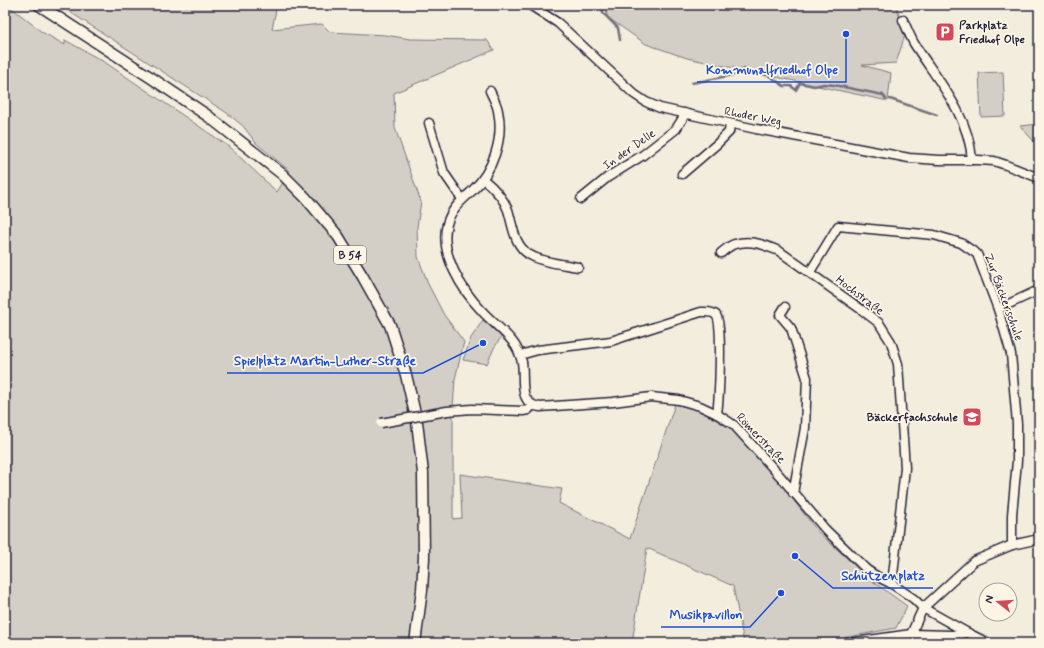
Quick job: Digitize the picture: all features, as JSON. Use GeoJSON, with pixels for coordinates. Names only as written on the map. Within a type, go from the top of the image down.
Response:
{"type":"FeatureCollection","features":[{"type":"Feature","properties":{"kind":"main road","name":"B 54"},"geometry":{"type":"LineString","coordinates":[[39,5],[208,116],[282,174],[305,197],[338,236],[364,277],[390,325],[406,375],[417,422],[423,473],[424,557],[422,590],[415,643]]}},
{"type":"Feature","properties":{"kind":"street","name":"Rhoder Weg"},"geometry":{"type":"LineString","coordinates":[[530,5],[558,23],[634,94],[646,102],[660,108],[730,124],[909,158],[939,160],[987,160],[1006,165],[1039,178]]}},
{"type":"Feature","properties":{"kind":"street"},"geometry":{"type":"LineString","coordinates":[[903,20],[914,44],[957,108],[970,144],[972,160]]}},
{"type":"Feature","properties":{"kind":"street"},"geometry":{"type":"LineString","coordinates":[[490,91],[498,110],[500,130],[495,154],[483,179],[453,210],[447,225],[446,233],[450,262],[461,285],[482,311],[508,336],[515,345],[522,364],[524,397],[532,406]]}},
{"type":"Feature","properties":{"kind":"street","name":"In der Delle"},"geometry":{"type":"LineString","coordinates":[[581,199],[608,177],[643,154],[676,129],[683,118],[684,113]]}},
{"type":"Feature","properties":{"kind":"street"},"geometry":{"type":"LineString","coordinates":[[429,123],[444,173],[462,199]]}},
{"type":"Feature","properties":{"kind":"street"},"geometry":{"type":"LineString","coordinates":[[682,174],[729,132],[730,124]]}},
{"type":"Feature","properties":{"kind":"street"},"geometry":{"type":"LineString","coordinates":[[483,179],[498,193],[505,203],[514,233],[522,249],[541,260],[578,267]]}},
{"type":"Feature","properties":{"kind":"street","name":"Zur Bäckerschule"},"geometry":{"type":"LineString","coordinates":[[810,272],[838,226],[934,234],[961,243],[977,254],[998,309],[1011,354],[1017,424],[1017,461],[1012,515],[1012,545]]}},
{"type":"Feature","properties":{"kind":"street","name":"Hochstraße"},"geometry":{"type":"LineString","coordinates":[[721,253],[734,244],[751,242],[765,245],[779,251],[879,323],[892,342],[898,364],[905,468],[892,584]]}},
{"type":"Feature","properties":{"kind":"street"},"geometry":{"type":"LineString","coordinates":[[998,309],[1039,290]]}},
{"type":"Feature","properties":{"kind":"street"},"geometry":{"type":"LineString","coordinates":[[785,307],[780,315],[791,328],[807,378],[805,428],[793,492]]}},
{"type":"Feature","properties":{"kind":"street"},"geometry":{"type":"LineString","coordinates":[[520,356],[538,350],[611,341],[701,312],[709,312],[715,314],[718,319],[720,336],[717,414]]}},
{"type":"Feature","properties":{"kind":"street","name":"Römerstraße"},"geometry":{"type":"LineString","coordinates":[[380,423],[447,411],[472,409],[523,411],[528,410],[532,406],[540,407],[613,402],[651,397],[679,400],[700,406],[717,414],[734,425],[825,529],[867,570],[892,584],[914,599],[923,608],[988,643]]}},
{"type":"Feature","properties":{"kind":"street"},"geometry":{"type":"LineString","coordinates":[[911,634],[923,608],[974,561],[1012,545],[1039,539]]}},
{"type":"Feature","properties":{"kind":"street"},"geometry":{"type":"LineString","coordinates":[[848,643],[911,634],[952,635],[968,633]]}},
{"type":"Feature","properties":{"kind":"shaded area"},"geometry":{"type":"Polygon","coordinates":[[[5,5],[8,5],[42,32],[65,45],[65,40],[106,63],[228,146],[277,192],[290,171],[256,143],[243,126],[227,113],[59,5],[277,5],[272,29],[322,24],[330,32],[385,35],[410,39],[487,40],[494,50],[394,93],[395,128],[421,202],[417,227],[418,257],[429,286],[444,315],[464,342],[455,379],[453,408],[453,519],[462,518],[460,474],[562,489],[559,503],[630,539],[675,404],[699,410],[732,429],[778,480],[818,532],[871,580],[907,606],[896,628],[823,643],[744,643],[733,586],[647,548],[632,643],[5,643],[5,5]]]}},
{"type":"Feature","properties":{"kind":"shaded area"},"geometry":{"type":"Polygon","coordinates":[[[606,5],[899,5],[897,8],[905,35],[896,63],[862,65],[891,73],[888,101],[687,58],[646,44],[607,17],[606,5]]]}},
{"type":"Feature","properties":{"kind":"shaded area"},"geometry":{"type":"Polygon","coordinates":[[[1003,72],[1005,116],[981,117],[979,73],[1003,72]]]}},
{"type":"Feature","properties":{"kind":"shaded area"},"geometry":{"type":"Polygon","coordinates":[[[1039,124],[1039,147],[1020,126],[1039,124]]]}},
{"type":"Feature","properties":{"kind":"shaded area"},"geometry":{"type":"Polygon","coordinates":[[[483,320],[502,336],[494,348],[487,364],[463,360],[471,338],[483,320]]]}},
{"type":"Feature","properties":{"kind":"waterway"},"geometry":{"type":"LineString","coordinates":[[602,5],[603,13],[618,28],[620,40]]}},
{"type":"Feature","properties":{"kind":"waterway"},"geometry":{"type":"LineString","coordinates":[[692,83],[738,74],[744,69],[768,75],[784,86],[791,86],[796,90],[800,83],[814,86],[824,84],[883,95],[886,99]]}},
{"type":"Feature","properties":{"kind":"waterway"},"geometry":{"type":"LineString","coordinates":[[890,99],[937,115]]}},
{"type":"Feature","properties":{"kind":"place","name":"Parkplatz Friedhof Olpe"},"geometry":{"type":"Point","coordinates":[945,32]}},
{"type":"Feature","properties":{"kind":"place","name":"Kommunalfriedhof Olpe"},"geometry":{"type":"Point","coordinates":[846,34]}},
{"type":"Feature","properties":{"kind":"place","name":"Spielplatz Martin-Luther-Straße"},"geometry":{"type":"Point","coordinates":[483,343]}},
{"type":"Feature","properties":{"kind":"place","name":"Bäckerfachschule"},"geometry":{"type":"Point","coordinates":[972,417]}},
{"type":"Feature","properties":{"kind":"place","name":"Schützenplatz"},"geometry":{"type":"Point","coordinates":[795,556]}},
{"type":"Feature","properties":{"kind":"place","name":"Musikpavillon"},"geometry":{"type":"Point","coordinates":[781,593]}}]}
